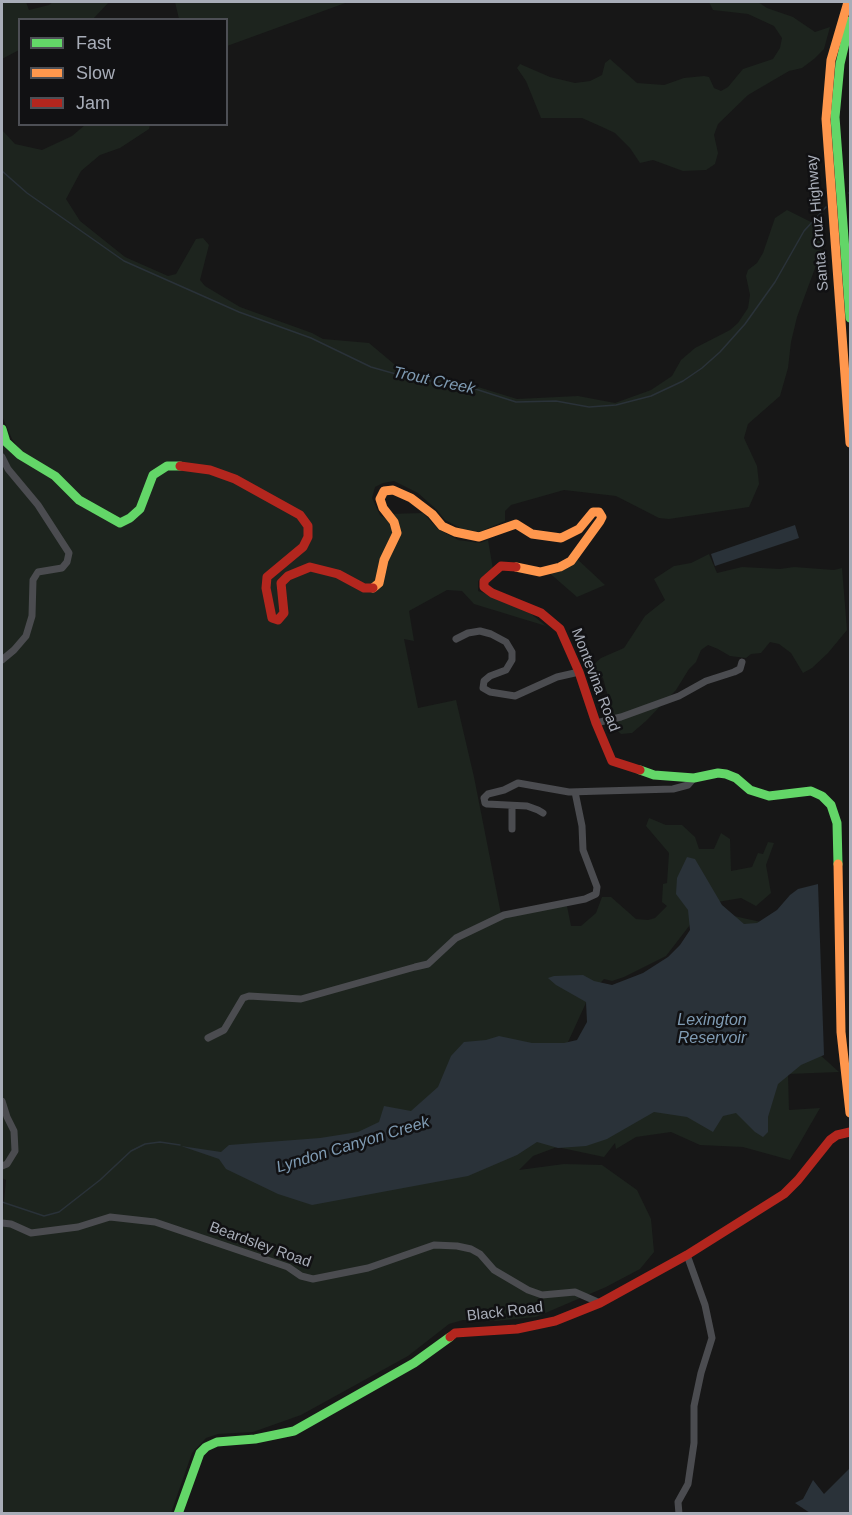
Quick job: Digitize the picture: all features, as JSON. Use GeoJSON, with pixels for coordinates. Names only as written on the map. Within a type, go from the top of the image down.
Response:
{"type":"FeatureCollection","features":[{"type":"Feature","properties":{"kind":"main road","name":"Santa Cruz Highway"},"geometry":{"type":"LineString","coordinates":[[848,2],[831,60],[826,126],[850,444]]}},
{"type":"Feature","properties":{"kind":"main road","name":"Santa Cruz Highway"},"geometry":{"type":"LineString","coordinates":[[850,21],[839,71],[835,124],[850,318]]}},
{"type":"Feature","properties":{"kind":"main road","name":"Montevina Road"},"geometry":{"type":"LineString","coordinates":[[2,429],[6,442],[20,455],[55,476],[79,500],[120,523],[140,509],[153,475],[167,466],[210,470],[235,479],[300,515],[308,526],[308,537],[303,547],[267,576],[266,588],[272,618],[278,620],[284,613],[281,583],[288,576],[310,567],[338,574],[364,588],[374,588],[379,583],[384,560],[397,533],[394,522],[383,508],[380,499],[384,491],[393,490],[411,498],[432,514],[441,526],[455,532],[479,537],[516,524],[532,534],[561,538],[576,531],[592,514],[598,512],[602,515],[576,556],[565,565],[534,572],[514,566],[501,566],[489,576],[483,584],[484,587],[492,593],[541,612],[564,635],[612,761],[654,775],[694,778],[718,773],[726,774],[736,778],[750,790],[769,796],[811,791],[825,799],[835,812],[841,1032],[850,1113]]}},
{"type":"Feature","properties":{"kind":"main road","name":"Black Road"},"geometry":{"type":"LineString","coordinates":[[178,1514],[200,1453],[206,1447],[218,1442],[255,1439],[294,1431],[414,1363],[455,1333],[495,1331],[555,1321],[600,1303],[687,1255],[784,1194],[798,1180],[826,1143],[837,1135],[850,1132]]}},
{"type":"Feature","properties":{"kind":"street"},"geometry":{"type":"LineString","coordinates":[[2,457],[8,469],[38,505],[69,553],[68,562],[62,568],[38,572],[33,580],[32,616],[26,636],[15,650],[2,660]]}},
{"type":"Feature","properties":{"kind":"street"},"geometry":{"type":"LineString","coordinates":[[456,639],[468,633],[480,631],[506,642],[512,652],[512,660],[506,670],[484,681],[483,688],[490,692],[515,696],[556,677],[579,672]]}},
{"type":"Feature","properties":{"kind":"street"},"geometry":{"type":"LineString","coordinates":[[596,723],[621,717],[679,696],[706,681],[740,669],[742,662]]}},
{"type":"Feature","properties":{"kind":"street"},"geometry":{"type":"LineString","coordinates":[[543,813],[527,806],[487,804],[484,798],[488,794],[518,783],[575,792],[674,789],[688,785],[694,778]]}},
{"type":"Feature","properties":{"kind":"street"},"geometry":{"type":"LineString","coordinates":[[208,1038],[224,1030],[243,998],[249,996],[301,999],[415,968],[428,964],[456,938],[504,915],[585,899],[596,894],[597,887],[583,850],[582,826],[575,792]]}},
{"type":"Feature","properties":{"kind":"street"},"geometry":{"type":"LineString","coordinates":[[512,807],[512,829]]}},
{"type":"Feature","properties":{"kind":"street"},"geometry":{"type":"LineString","coordinates":[[2,1099],[14,1131],[15,1150],[7,1164],[2,1166]]}},
{"type":"Feature","properties":{"kind":"street","name":"Beardsley Road"},"geometry":{"type":"LineString","coordinates":[[2,1223],[11,1224],[31,1233],[78,1227],[110,1217],[155,1222],[288,1267],[301,1276],[313,1279],[368,1268],[434,1245],[457,1246],[480,1254],[494,1270],[528,1290],[542,1295],[575,1292],[600,1303]]}},
{"type":"Feature","properties":{"kind":"street"},"geometry":{"type":"LineString","coordinates":[[680,1514],[678,1502],[688,1484],[694,1443],[694,1406],[712,1338],[705,1305],[687,1255]]}},
{"type":"Feature","properties":{"kind":"shaded area"},"geometry":{"type":"Polygon","coordinates":[[[2,2],[26,2],[29,10],[53,2],[109,2],[94,18],[18,18],[18,51],[2,59],[2,2]]]}},
{"type":"Feature","properties":{"kind":"shaded area"},"geometry":{"type":"Polygon","coordinates":[[[175,2],[348,2],[228,46],[228,18],[179,18],[175,2]]]}},
{"type":"Feature","properties":{"kind":"shaded area"},"geometry":{"type":"Polygon","coordinates":[[[709,2],[758,2],[767,8],[793,17],[815,32],[830,27],[824,49],[814,59],[802,68],[789,71],[748,95],[718,124],[714,135],[718,153],[715,164],[706,170],[683,171],[653,160],[640,163],[630,148],[615,133],[600,126],[582,118],[541,118],[526,81],[517,68],[520,64],[550,77],[575,83],[590,81],[602,75],[605,63],[610,59],[637,83],[664,85],[684,78],[704,76],[709,77],[714,88],[721,91],[728,87],[743,69],[773,59],[780,48],[782,38],[774,26],[748,14],[713,10],[709,2]]]}},
{"type":"Feature","properties":{"kind":"shaded area"},"geometry":{"type":"Polygon","coordinates":[[[84,126],[150,126],[149,129],[120,148],[100,155],[81,171],[66,199],[80,221],[125,257],[168,276],[176,274],[196,239],[203,238],[209,245],[200,280],[205,286],[240,307],[323,339],[369,343],[394,364],[423,376],[465,383],[517,399],[578,396],[615,403],[651,390],[672,376],[681,360],[695,348],[730,330],[738,323],[748,308],[750,295],[746,276],[748,270],[757,263],[763,253],[775,218],[787,210],[817,225],[824,237],[821,252],[797,317],[788,368],[780,396],[748,424],[744,438],[757,466],[759,484],[749,507],[669,519],[659,518],[616,496],[564,490],[511,505],[505,511],[505,521],[479,532],[462,529],[445,520],[418,493],[394,481],[375,487],[372,498],[380,515],[389,521],[388,514],[423,513],[438,529],[458,540],[480,543],[488,540],[493,569],[478,581],[478,591],[519,604],[546,626],[474,604],[462,591],[447,590],[409,611],[414,641],[404,639],[418,708],[456,700],[501,914],[567,906],[571,926],[581,926],[596,913],[602,897],[611,897],[636,919],[655,918],[667,906],[662,902],[663,884],[667,883],[669,853],[646,826],[649,818],[666,825],[682,825],[695,837],[699,849],[714,849],[721,833],[730,839],[731,871],[752,867],[758,853],[763,854],[768,842],[774,843],[766,865],[771,893],[756,906],[741,898],[706,904],[666,956],[624,977],[612,981],[604,979],[590,994],[563,1053],[535,1079],[695,943],[711,911],[761,922],[729,972],[839,1072],[788,1074],[789,1110],[820,1108],[790,1160],[743,1147],[700,1145],[671,1132],[636,1137],[616,1149],[615,1143],[604,1157],[557,1147],[533,1156],[519,1170],[564,1164],[602,1165],[637,1190],[651,1219],[654,1252],[640,1269],[606,1287],[536,1317],[495,1321],[463,1320],[449,1324],[408,1356],[301,1415],[253,1432],[218,1434],[206,1438],[192,1453],[171,1513],[2,1513],[2,1222],[6,1180],[2,1178],[2,421],[10,441],[18,447],[2,416],[2,130],[15,144],[42,150],[72,136],[84,126]]]}},
{"type":"Feature","properties":{"kind":"shaded area"},"geometry":{"type":"Polygon","coordinates":[[[709,554],[717,573],[742,567],[834,570],[842,568],[847,630],[828,653],[803,673],[791,653],[779,644],[770,642],[761,653],[751,654],[746,658],[730,656],[708,645],[701,650],[696,662],[676,690],[646,721],[632,733],[621,734],[609,723],[611,708],[603,678],[591,667],[601,658],[624,648],[645,616],[665,600],[654,579],[674,566],[691,563],[709,554]]]}},
{"type":"Feature","properties":{"kind":"shaded area"},"geometry":{"type":"Polygon","coordinates":[[[575,557],[605,585],[577,597],[546,570],[575,557]]]}},
{"type":"Feature","properties":{"kind":"water"},"geometry":{"type":"Polygon","coordinates":[[[795,525],[799,538],[715,566],[711,554],[795,525]]]}},
{"type":"Feature","properties":{"kind":"water","name":"Lexington Reservoir"},"geometry":{"type":"Polygon","coordinates":[[[687,857],[695,859],[722,905],[744,924],[757,923],[777,910],[798,889],[818,884],[824,1055],[801,1065],[778,1084],[768,1117],[768,1132],[763,1137],[736,1113],[723,1116],[713,1132],[687,1117],[654,1112],[607,1139],[586,1146],[558,1148],[537,1142],[517,1155],[468,1176],[312,1205],[278,1194],[226,1169],[219,1159],[181,1146],[221,1152],[229,1145],[320,1138],[358,1132],[379,1122],[384,1106],[411,1111],[438,1087],[451,1056],[464,1042],[499,1036],[532,1043],[564,1043],[577,1040],[587,1022],[586,1002],[548,978],[583,975],[594,981],[612,985],[643,973],[668,957],[690,930],[688,910],[676,894],[677,878],[687,857]]]}},
{"type":"Feature","properties":{"kind":"water"},"geometry":{"type":"Polygon","coordinates":[[[850,1468],[850,1513],[810,1513],[795,1503],[803,1499],[813,1480],[824,1494],[850,1468]]]}},
{"type":"Feature","properties":{"kind":"waterway","name":"Trout Creek"},"geometry":{"type":"LineString","coordinates":[[2,171],[27,193],[124,261],[239,312],[311,338],[371,367],[410,378],[466,386],[516,402],[556,401],[589,407],[616,405],[651,396],[683,381],[702,368],[745,324],[775,282],[804,231],[826,207]]}},
{"type":"Feature","properties":{"kind":"waterway","name":"Lyndon Canyon Creek"},"geometry":{"type":"LineString","coordinates":[[2,1202],[44,1216],[59,1212],[100,1180],[131,1151],[145,1144],[160,1142],[180,1145]]}},
{"type":"Feature","properties":{"kind":"traffic: fast"},"geometry":{"type":"LineString","coordinates":[[850,21],[840,64],[835,117],[850,318]]}},
{"type":"Feature","properties":{"kind":"traffic: fast"},"geometry":{"type":"LineString","coordinates":[[2,429],[6,442],[20,455],[55,476],[79,500],[120,523],[140,509],[153,475],[167,466],[180,466]]}},
{"type":"Feature","properties":{"kind":"traffic: fast"},"geometry":{"type":"LineString","coordinates":[[640,770],[654,775],[694,778],[718,773],[726,774],[736,778],[750,790],[769,796],[811,791],[822,796],[831,805],[837,823],[838,864]]}},
{"type":"Feature","properties":{"kind":"traffic: fast"},"geometry":{"type":"LineString","coordinates":[[178,1514],[200,1453],[206,1447],[217,1442],[255,1439],[294,1431],[414,1363],[450,1337]]}},
{"type":"Feature","properties":{"kind":"traffic: slow"},"geometry":{"type":"LineString","coordinates":[[848,2],[831,60],[826,119],[850,443]]}},
{"type":"Feature","properties":{"kind":"traffic: slow"},"geometry":{"type":"LineString","coordinates":[[373,588],[379,583],[384,560],[397,533],[394,522],[383,508],[380,499],[384,491],[393,490],[411,498],[432,514],[442,526],[455,532],[479,537],[516,524],[532,534],[561,538],[579,529],[593,512],[599,512],[602,517],[600,521],[571,561],[560,567],[540,572],[516,567]]}},
{"type":"Feature","properties":{"kind":"traffic: slow"},"geometry":{"type":"LineString","coordinates":[[838,864],[841,1032],[850,1113]]}},
{"type":"Feature","properties":{"kind":"traffic: jam"},"geometry":{"type":"LineString","coordinates":[[180,466],[210,470],[235,479],[300,515],[308,526],[308,537],[303,547],[267,577],[266,588],[272,618],[278,620],[284,613],[281,583],[288,576],[310,567],[338,574],[364,588],[373,588]]}},
{"type":"Feature","properties":{"kind":"traffic: jam"},"geometry":{"type":"LineString","coordinates":[[516,567],[501,566],[484,581],[484,587],[492,593],[541,613],[560,629],[579,672],[612,761],[640,770]]}},
{"type":"Feature","properties":{"kind":"traffic: jam"},"geometry":{"type":"LineString","coordinates":[[450,1337],[455,1333],[517,1329],[555,1321],[600,1303],[687,1255],[784,1194],[830,1140],[837,1135],[850,1132]]}}]}
